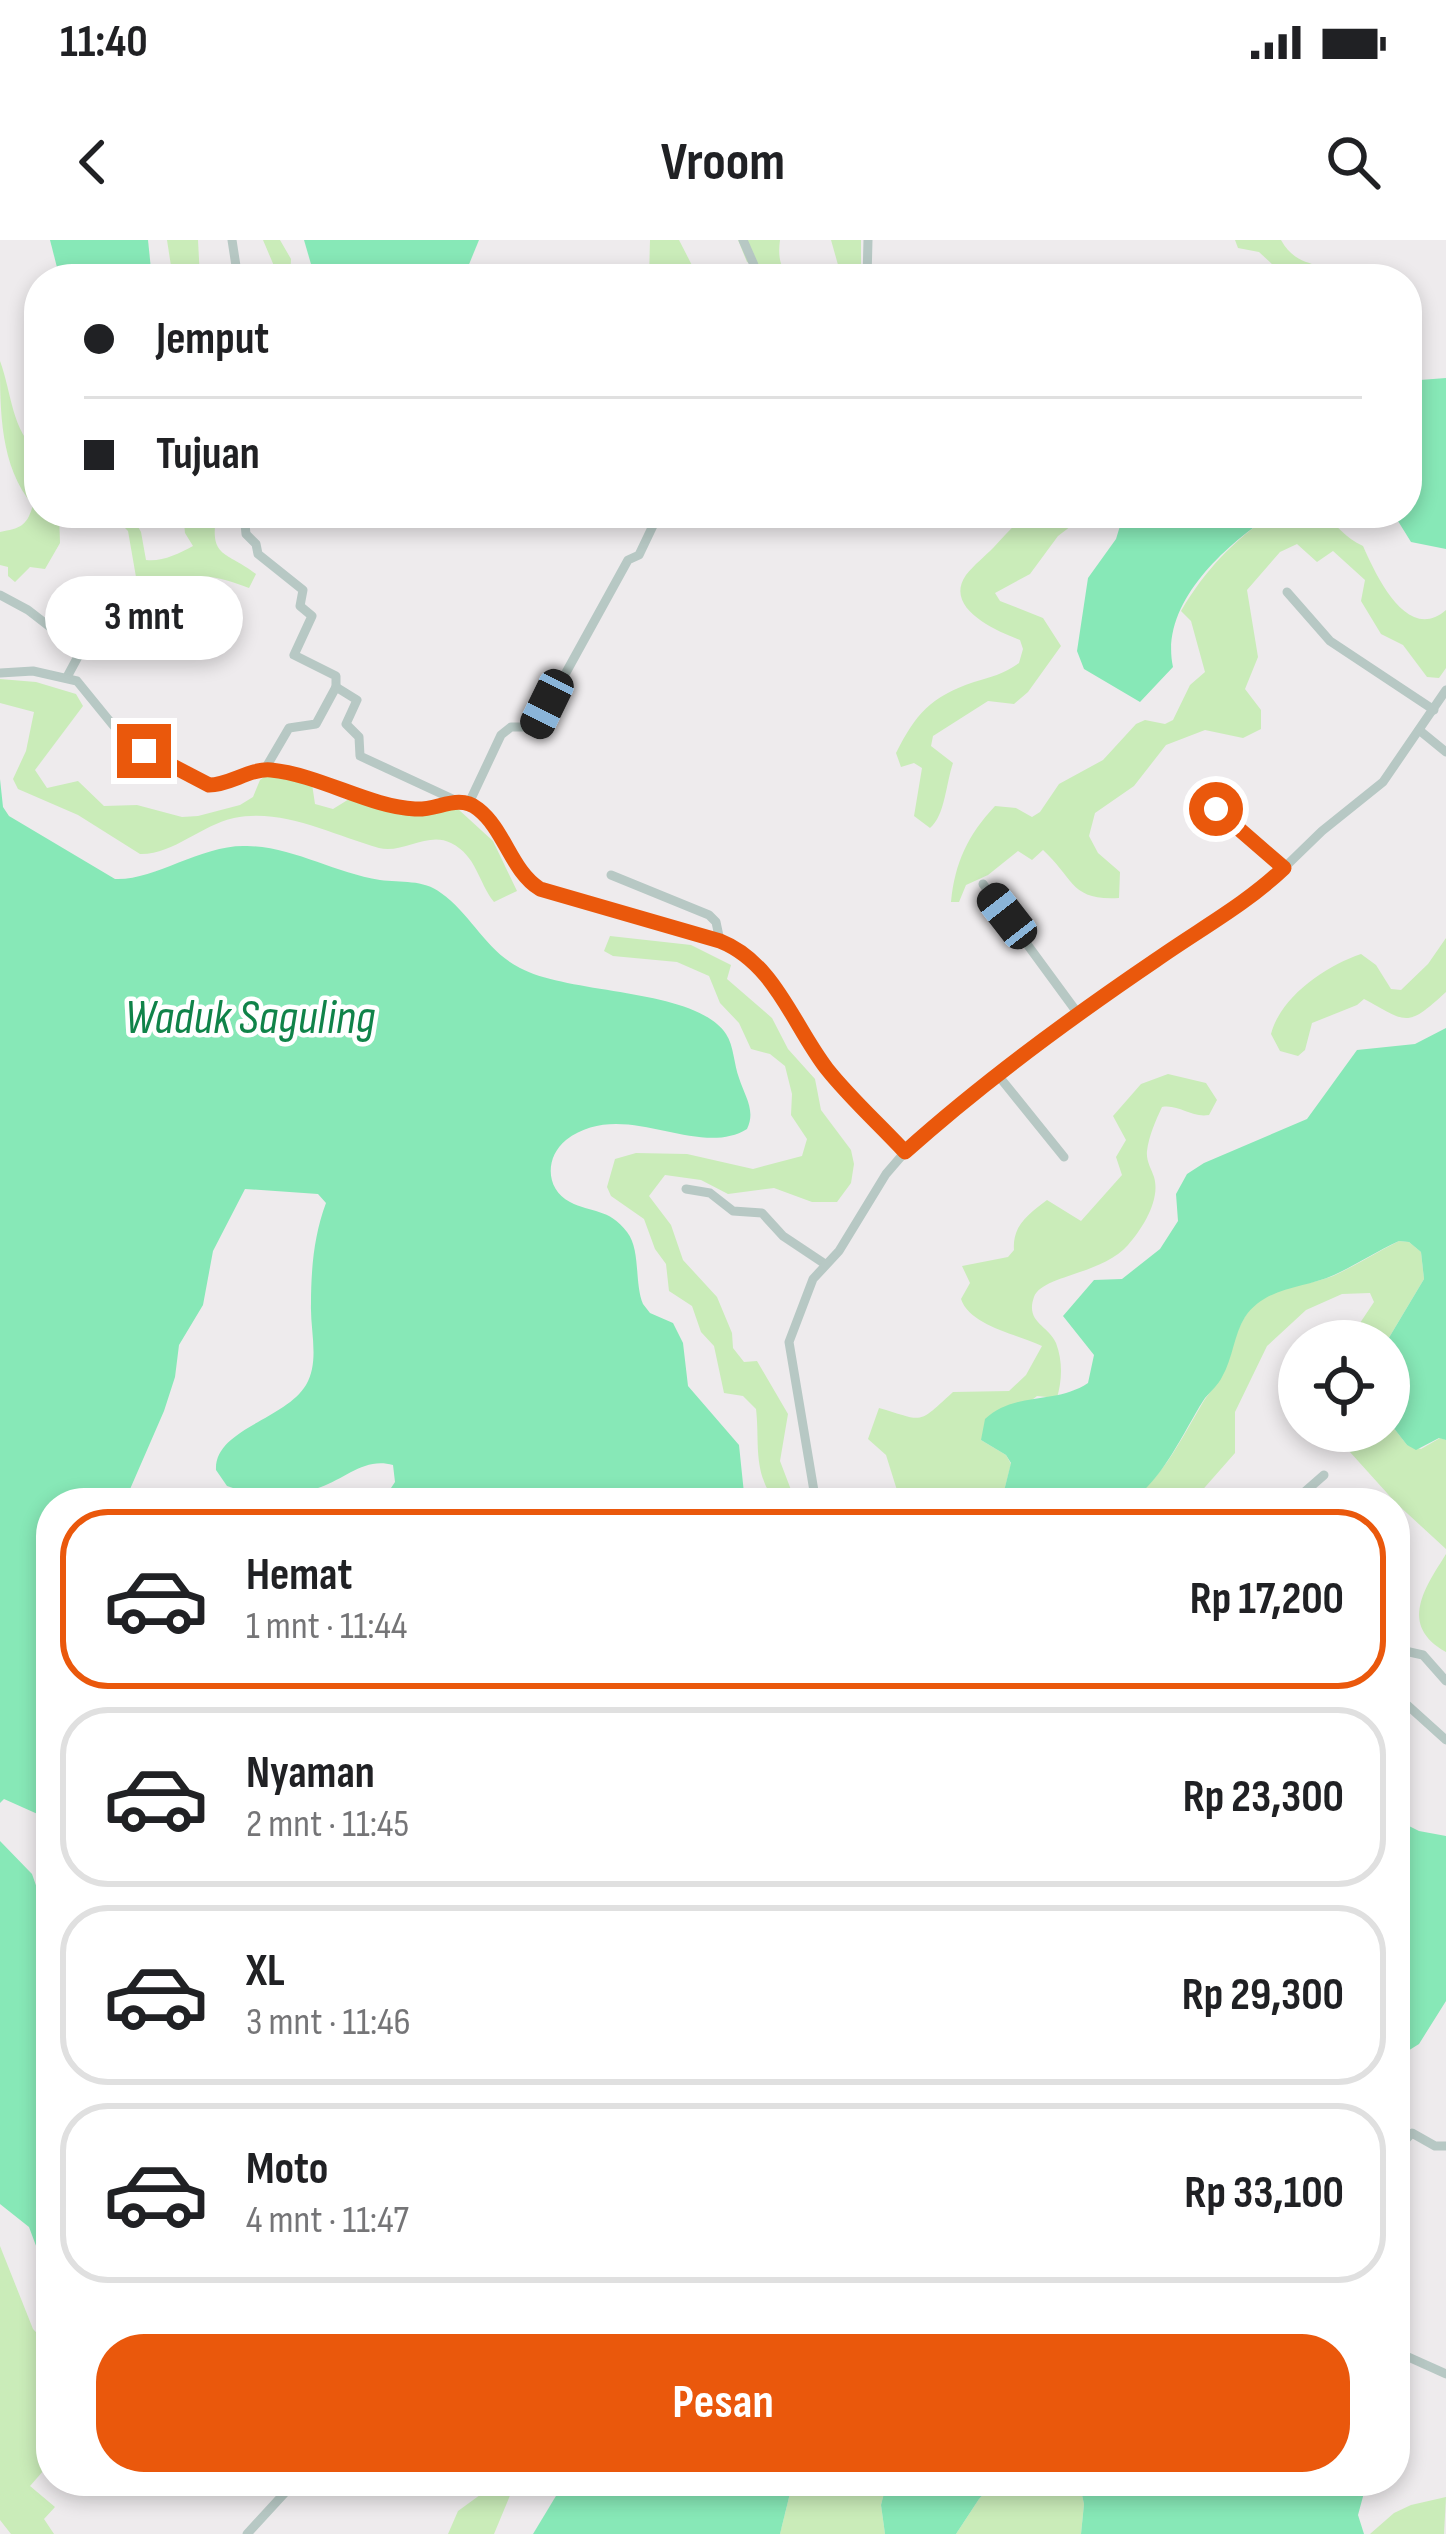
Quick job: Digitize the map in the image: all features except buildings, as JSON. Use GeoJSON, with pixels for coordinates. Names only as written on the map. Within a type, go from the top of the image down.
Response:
{"type":"FeatureCollection","features":[{"type":"Feature","properties":{"kind":"street"},"geometry":{"type":"LineString","coordinates":[[245,528],[258,554],[303,590],[300,606],[312,616],[294,655],[336,676],[336,687],[316,724],[289,728],[265,769]]}},
{"type":"Feature","properties":{"kind":"street"},"geometry":{"type":"LineString","coordinates":[[463,802],[501,735],[511,728],[536,727],[628,560],[639,554],[652,528]]}},
{"type":"Feature","properties":{"kind":"street"},"geometry":{"type":"LineString","coordinates":[[1287,592],[1330,640],[1434,710]]}},
{"type":"Feature","properties":{"kind":"street"},"geometry":{"type":"LineString","coordinates":[[0,595],[28,610],[82,653],[67,677]]}},
{"type":"Feature","properties":{"kind":"street"},"geometry":{"type":"LineString","coordinates":[[68,641],[112,596]]}},
{"type":"Feature","properties":{"kind":"street"},"geometry":{"type":"LineString","coordinates":[[0,673],[33,671],[67,677],[84,686],[121,735],[205,784],[218,785],[265,769],[414,809],[463,802]]}},
{"type":"Feature","properties":{"kind":"street"},"geometry":{"type":"LineString","coordinates":[[336,687],[356,696],[346,720],[359,737],[360,756],[463,802],[494,825],[528,880],[540,889],[720,941],[745,954],[784,998],[829,1071],[905,1152]]}},
{"type":"Feature","properties":{"kind":"street"},"geometry":{"type":"LineString","coordinates":[[813,1488],[789,1342],[807,1292],[905,1152],[997,1074],[1256,895],[1383,782],[1446,690]]}},
{"type":"Feature","properties":{"kind":"street"},"geometry":{"type":"LineString","coordinates":[[1419,730],[1446,752]]}},
{"type":"Feature","properties":{"kind":"street"},"geometry":{"type":"LineString","coordinates":[[1216,809],[1284,868]]}},
{"type":"Feature","properties":{"kind":"street"},"geometry":{"type":"LineString","coordinates":[[611,874],[709,915],[716,922],[720,941]]}},
{"type":"Feature","properties":{"kind":"street"},"geometry":{"type":"LineString","coordinates":[[982,884],[1078,1015]]}},
{"type":"Feature","properties":{"kind":"street"},"geometry":{"type":"LineString","coordinates":[[997,1074],[1064,1157]]}},
{"type":"Feature","properties":{"kind":"street"},"geometry":{"type":"LineString","coordinates":[[686,1189],[710,1193],[733,1210],[762,1213],[783,1236],[825,1264]]}},
{"type":"Feature","properties":{"kind":"street"},"geometry":{"type":"LineString","coordinates":[[1312,1488],[1324,1475]]}},
{"type":"Feature","properties":{"kind":"street"},"geometry":{"type":"LineString","coordinates":[[1410,1652],[1423,1655],[1446,1681]]}},
{"type":"Feature","properties":{"kind":"street"},"geometry":{"type":"LineString","coordinates":[[1410,1708],[1446,1740]]}},
{"type":"Feature","properties":{"kind":"street"},"geometry":{"type":"LineString","coordinates":[[1410,2135],[1446,2146]]}},
{"type":"Feature","properties":{"kind":"street"},"geometry":{"type":"LineString","coordinates":[[1410,2358],[1446,2374]]}},
{"type":"Feature","properties":{"kind":"street"},"geometry":{"type":"LineString","coordinates":[[248,2534],[282,2496]]}},
{"type":"Feature","properties":{"kind":"shaded area"},"geometry":{"type":"Polygon","coordinates":[[[167,240],[198,240],[199,264],[171,264],[167,240]]]}},
{"type":"Feature","properties":{"kind":"shaded area"},"geometry":{"type":"Polygon","coordinates":[[[263,240],[280,240],[291,259],[291,264],[273,264],[263,240]]]}},
{"type":"Feature","properties":{"kind":"shaded area"},"geometry":{"type":"Polygon","coordinates":[[[650,240],[679,240],[691,264],[649,264],[650,240]]]}},
{"type":"Feature","properties":{"kind":"shaded area"},"geometry":{"type":"Polygon","coordinates":[[[738,240],[780,240],[781,264],[747,262],[738,240]]]}},
{"type":"Feature","properties":{"kind":"shaded area"},"geometry":{"type":"Polygon","coordinates":[[[831,240],[861,240],[861,264],[838,264],[831,240]]]}},
{"type":"Feature","properties":{"kind":"shaded area"},"geometry":{"type":"Polygon","coordinates":[[[1235,240],[1281,240],[1296,257],[1314,264],[1272,264],[1259,252],[1238,248],[1235,240]]]}},
{"type":"Feature","properties":{"kind":"shaded area"},"geometry":{"type":"Polygon","coordinates":[[[0,361],[24,435],[24,493],[8,456],[0,361]]]}},
{"type":"Feature","properties":{"kind":"shaded area"},"geometry":{"type":"Polygon","coordinates":[[[22,525],[60,528],[60,543],[45,569],[30,567],[15,582],[8,576],[8,567],[0,565],[0,532],[22,525]]]}},
{"type":"Feature","properties":{"kind":"shaded area"},"geometry":{"type":"Polygon","coordinates":[[[125,528],[139,528],[146,560],[152,560],[193,546],[184,528],[215,528],[222,552],[256,574],[249,588],[204,576],[152,588],[136,577],[125,528]]]}},
{"type":"Feature","properties":{"kind":"shaded area"},"geometry":{"type":"Polygon","coordinates":[[[1011,528],[1068,528],[1030,574],[995,593],[1000,601],[1043,618],[1061,646],[1014,704],[988,701],[933,736],[931,746],[953,763],[942,807],[930,828],[914,816],[922,768],[914,763],[901,767],[896,753],[918,717],[935,701],[1003,673],[1019,663],[1023,649],[1020,640],[998,631],[967,608],[961,587],[969,571],[1011,528]]]}},
{"type":"Feature","properties":{"kind":"shaded area"},"geometry":{"type":"Polygon","coordinates":[[[1254,528],[1338,528],[1363,546],[1385,588],[1406,612],[1432,618],[1446,610],[1446,668],[1439,678],[1427,677],[1403,645],[1381,634],[1361,601],[1365,580],[1333,551],[1317,562],[1297,544],[1280,552],[1247,590],[1258,657],[1245,689],[1261,710],[1261,729],[1243,738],[1205,730],[1166,745],[1134,786],[1095,813],[1089,836],[1098,853],[1120,872],[1119,898],[1082,892],[1043,850],[1032,860],[1018,851],[988,875],[966,885],[959,902],[951,902],[964,850],[995,806],[1016,808],[1032,817],[1059,784],[1103,760],[1136,724],[1173,720],[1190,685],[1205,672],[1191,621],[1181,611],[1200,582],[1254,528]]]}},
{"type":"Feature","properties":{"kind":"shaded area"},"geometry":{"type":"Polygon","coordinates":[[[0,679],[36,682],[76,694],[83,706],[35,770],[47,788],[78,781],[104,806],[137,805],[182,817],[198,816],[240,805],[253,797],[268,774],[312,784],[315,804],[333,809],[354,796],[401,813],[458,809],[493,841],[517,891],[494,902],[472,862],[460,848],[442,840],[379,848],[271,817],[234,818],[164,850],[140,854],[78,815],[18,789],[13,779],[26,751],[34,712],[0,703],[0,679]]]}},
{"type":"Feature","properties":{"kind":"shaded area"},"geometry":{"type":"Polygon","coordinates":[[[610,936],[691,945],[731,965],[727,979],[772,1018],[788,1049],[815,1079],[821,1110],[851,1150],[851,1183],[837,1202],[812,1202],[774,1188],[728,1194],[701,1180],[665,1175],[649,1196],[671,1225],[683,1260],[717,1297],[733,1348],[744,1362],[757,1361],[788,1414],[780,1461],[790,1488],[767,1488],[760,1468],[756,1409],[743,1396],[724,1393],[714,1346],[701,1332],[692,1306],[669,1291],[666,1264],[644,1219],[611,1196],[607,1187],[615,1159],[636,1153],[687,1154],[753,1169],[802,1156],[807,1139],[791,1115],[785,1066],[770,1054],[751,1049],[739,1023],[720,1003],[709,976],[677,962],[613,956],[604,951],[610,936]]]}},
{"type":"Feature","properties":{"kind":"shaded area"},"geometry":{"type":"Polygon","coordinates":[[[1446,938],[1446,992],[1422,1012],[1398,1017],[1364,999],[1312,1023],[1305,1050],[1298,1056],[1280,1051],[1271,1034],[1276,1020],[1295,995],[1320,975],[1361,954],[1376,965],[1391,989],[1401,990],[1446,938]]]}},
{"type":"Feature","properties":{"kind":"shaded area"},"geometry":{"type":"Polygon","coordinates":[[[1168,1074],[1206,1083],[1217,1100],[1209,1115],[1162,1107],[1147,1151],[1155,1195],[1139,1231],[1117,1255],[1048,1284],[1034,1297],[1035,1318],[1058,1350],[1060,1384],[1057,1398],[1037,1396],[981,1440],[1006,1455],[1011,1464],[1005,1488],[896,1488],[886,1455],[868,1439],[879,1408],[919,1418],[953,1392],[1009,1391],[1026,1375],[1042,1346],[984,1323],[966,1308],[961,1299],[970,1283],[962,1266],[1008,1257],[1019,1227],[1047,1200],[1081,1221],[1122,1175],[1116,1157],[1126,1140],[1113,1116],[1141,1084],[1168,1074]]]}},
{"type":"Feature","properties":{"kind":"shaded area"},"geometry":{"type":"Polygon","coordinates":[[[1399,1241],[1421,1252],[1424,1279],[1400,1320],[1362,1320],[1374,1302],[1370,1293],[1342,1294],[1295,1320],[1278,1320],[1278,1336],[1267,1346],[1235,1412],[1235,1453],[1204,1488],[1145,1488],[1168,1461],[1221,1377],[1248,1312],[1262,1298],[1333,1276],[1399,1241]]]}},
{"type":"Feature","properties":{"kind":"shaded area"},"geometry":{"type":"Polygon","coordinates":[[[1440,1438],[1446,1440],[1446,1549],[1410,1516],[1410,1488],[1382,1488],[1350,1452],[1410,1452],[1410,1446],[1421,1449],[1440,1438]]]}},
{"type":"Feature","properties":{"kind":"shaded area"},"geometry":{"type":"Polygon","coordinates":[[[1446,1554],[1446,1652],[1431,1641],[1419,1618],[1424,1593],[1446,1554]]]}},
{"type":"Feature","properties":{"kind":"shaded area"},"geometry":{"type":"Polygon","coordinates":[[[0,2246],[36,2332],[36,2479],[30,2486],[36,2496],[55,2507],[44,2519],[54,2534],[11,2534],[0,2520],[0,2246]]]}},
{"type":"Feature","properties":{"kind":"shaded area"},"geometry":{"type":"Polygon","coordinates":[[[479,2496],[510,2496],[494,2534],[448,2534],[458,2511],[479,2496]]]}},
{"type":"Feature","properties":{"kind":"shaded area"},"geometry":{"type":"Polygon","coordinates":[[[789,2496],[883,2496],[885,2534],[780,2534],[789,2496]]]}},
{"type":"Feature","properties":{"kind":"shaded area"},"geometry":{"type":"Polygon","coordinates":[[[1082,2496],[1081,2534],[956,2534],[979,2499],[1082,2496]]]}},
{"type":"Feature","properties":{"kind":"shaded area"},"geometry":{"type":"Polygon","coordinates":[[[1446,2497],[1444,2534],[1370,2534],[1394,2513],[1446,2497]]]}},
{"type":"Feature","properties":{"kind":"water"},"geometry":{"type":"Polygon","coordinates":[[[50,240],[148,240],[150,264],[56,264],[50,240]]]}},
{"type":"Feature","properties":{"kind":"water"},"geometry":{"type":"Polygon","coordinates":[[[304,240],[479,240],[469,264],[311,264],[304,240]]]}},
{"type":"Feature","properties":{"kind":"water"},"geometry":{"type":"Polygon","coordinates":[[[1446,378],[1446,549],[1411,542],[1402,528],[1422,528],[1422,380],[1446,378]]]}},
{"type":"Feature","properties":{"kind":"water"},"geometry":{"type":"Polygon","coordinates":[[[1119,528],[1254,528],[1217,559],[1186,599],[1171,643],[1173,667],[1140,702],[1084,669],[1077,651],[1088,578],[1119,528]]]}},
{"type":"Feature","properties":{"kind":"water","name":"Waduk Saguling"},"geometry":{"type":"Polygon","coordinates":[[[0,779],[3,807],[9,816],[115,879],[230,847],[264,847],[363,877],[434,889],[497,952],[520,968],[542,977],[661,1000],[711,1019],[729,1039],[749,1104],[747,1129],[706,1138],[635,1125],[588,1128],[559,1147],[551,1172],[562,1196],[613,1219],[627,1232],[643,1304],[650,1313],[673,1323],[683,1343],[688,1386],[739,1445],[743,1488],[391,1488],[393,1465],[383,1463],[365,1466],[318,1488],[227,1486],[216,1470],[226,1444],[296,1397],[310,1376],[313,1265],[326,1203],[318,1194],[245,1189],[213,1251],[203,1305],[179,1345],[164,1411],[131,1488],[36,1488],[36,1813],[4,1799],[0,1803],[0,779]]]}},
{"type":"Feature","properties":{"kind":"water"},"geometry":{"type":"Polygon","coordinates":[[[1446,1028],[1446,1440],[1439,1438],[1416,1450],[1410,1447],[1410,1320],[1400,1320],[1424,1279],[1421,1252],[1399,1241],[1334,1275],[1274,1294],[1254,1307],[1241,1324],[1220,1380],[1146,1488],[1005,1488],[1011,1463],[981,1440],[985,1419],[1009,1405],[1062,1394],[1088,1383],[1094,1355],[1063,1316],[1094,1280],[1122,1279],[1160,1249],[1178,1221],[1176,1194],[1187,1174],[1307,1119],[1357,1050],[1415,1044],[1446,1028]]]}},
{"type":"Feature","properties":{"kind":"water"},"geometry":{"type":"Polygon","coordinates":[[[1410,1826],[1446,1836],[1446,2001],[1419,2044],[1410,2050],[1410,1826]]]}},
{"type":"Feature","properties":{"kind":"water"},"geometry":{"type":"Polygon","coordinates":[[[0,1841],[32,1874],[36,1885],[36,2246],[29,2227],[0,2204],[0,1841]]]}},
{"type":"Feature","properties":{"kind":"water"},"geometry":{"type":"Polygon","coordinates":[[[556,2496],[789,2496],[780,2534],[533,2534],[556,2496]]]}},
{"type":"Feature","properties":{"kind":"water"},"geometry":{"type":"Polygon","coordinates":[[[883,2496],[982,2496],[956,2534],[885,2534],[883,2496]]]}},
{"type":"Feature","properties":{"kind":"water"},"geometry":{"type":"Polygon","coordinates":[[[1082,2496],[1363,2496],[1358,2515],[1364,2534],[1081,2534],[1082,2496]]]}},
{"type":"Feature","properties":{"kind":"route"},"geometry":{"type":"LineString","coordinates":[[144,751],[209,785],[265,769],[414,809],[469,803],[494,825],[532,885],[720,941],[745,954],[784,998],[829,1071],[905,1152],[997,1074],[1158,958],[1256,895],[1284,868],[1216,809]]}}]}
